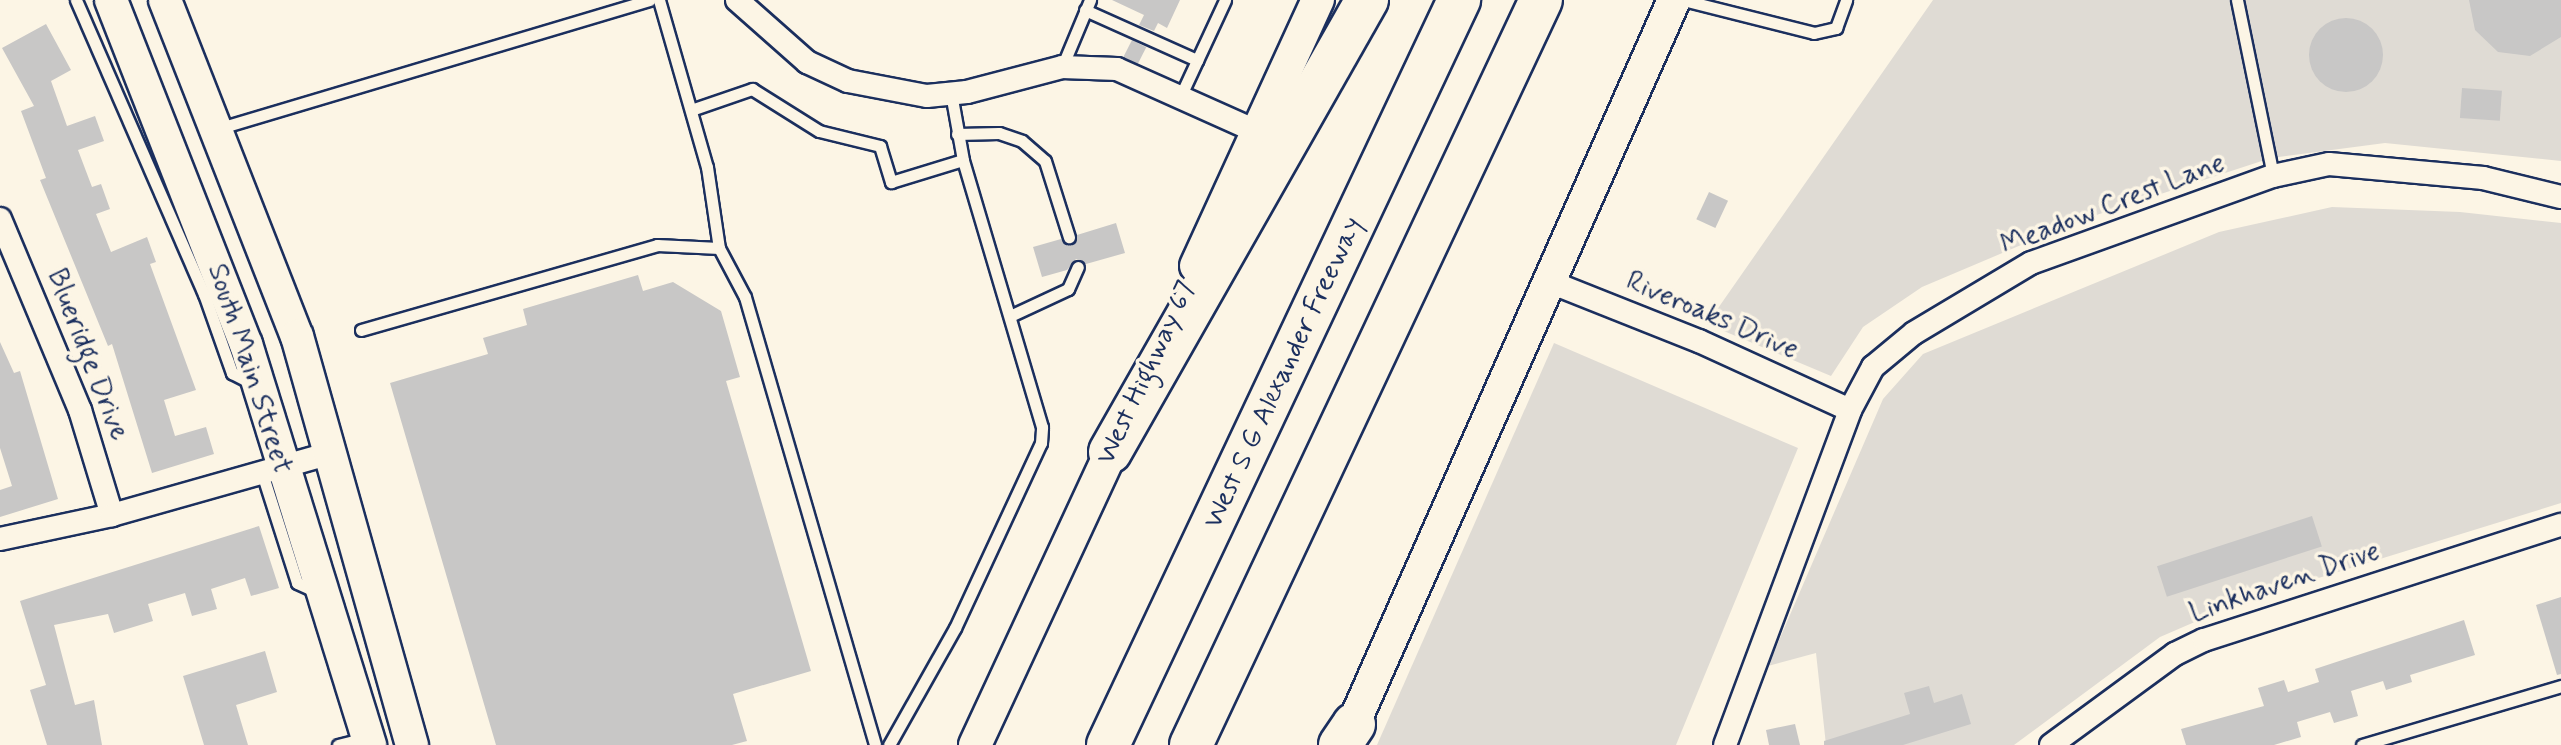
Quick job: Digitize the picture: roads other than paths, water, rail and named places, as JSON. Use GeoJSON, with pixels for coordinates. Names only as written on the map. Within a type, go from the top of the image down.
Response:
{"type":"FeatureCollection","features":[{"type":"Feature","properties":{"kind":"highway"},"geometry":{"type":"LineString","coordinates":[[1110,452],[1367,0]]}},
{"type":"Feature","properties":{"kind":"highway","name":"West S G Alexander Freeway"},"geometry":{"type":"LineString","coordinates":[[1108,745],[1459,0]]}},
{"type":"Feature","properties":{"kind":"highway"},"geometry":{"type":"LineString","coordinates":[[1191,745],[1541,0]]}},
{"type":"Feature","properties":{"kind":"street","name":"South Main Street"},"geometry":{"type":"LineString","coordinates":[[111,0],[259,387],[272,470],[322,594],[358,743]]}},
{"type":"Feature","properties":{"kind":"street"},"geometry":{"type":"LineString","coordinates":[[737,0],[807,62],[848,81],[927,96],[1062,67],[1117,69],[1258,132]]}},
{"type":"Feature","properties":{"kind":"street","name":"West Highway 67"},"geometry":{"type":"LineString","coordinates":[[975,745],[1318,0]]}},
{"type":"Feature","properties":{"kind":"street"},"geometry":{"type":"LineString","coordinates":[[1346,738],[1674,0]]}},
{"type":"Feature","properties":{"kind":"street","name":"South Main Street"},"geometry":{"type":"LineString","coordinates":[[163,2],[297,336],[409,736]]}},
{"type":"Feature","properties":{"kind":"street"},"geometry":{"type":"LineString","coordinates":[[168,146],[216,130]]}},
{"type":"Feature","properties":{"kind":"street","name":"Meadow Crest Lane"},"geometry":{"type":"LineString","coordinates":[[1725,745],[1850,410],[1873,367],[1914,333],[2031,263],[2273,176],[2329,164],[2377,165],[2483,178],[2561,197]]}},
{"type":"Feature","properties":{"kind":"street","name":"Blueridge Drive"},"geometry":{"type":"LineString","coordinates":[[0,219],[80,410],[112,515]]}},
{"type":"Feature","properties":{"kind":"street","name":"Riveroaks Drive"},"geometry":{"type":"LineString","coordinates":[[1548,281],[1699,341],[1850,410]]}},
{"type":"Feature","properties":{"kind":"street"},"geometry":{"type":"LineString","coordinates":[[0,539],[112,515],[331,453]]}},
{"type":"Feature","properties":{"kind":"street","name":"Linkhaven Drive"},"geometry":{"type":"LineString","coordinates":[[2051,745],[2175,654],[2204,640],[2561,525]]}},
{"type":"Feature","properties":{"kind":"street"},"geometry":{"type":"LineString","coordinates":[[358,743],[409,736]]}},
{"type":"Feature","properties":{"kind":"lane"},"geometry":{"type":"LineString","coordinates":[[76,0],[232,373],[259,387]]}},
{"type":"Feature","properties":{"kind":"lane"},"geometry":{"type":"LineString","coordinates":[[216,130],[649,0]]}},
{"type":"Feature","properties":{"kind":"lane"},"geometry":{"type":"LineString","coordinates":[[659,0],[707,167],[719,248],[745,297],[875,745]]}},
{"type":"Feature","properties":{"kind":"lane"},"geometry":{"type":"LineString","coordinates":[[1181,95],[1225,0]]}},
{"type":"Feature","properties":{"kind":"lane"},"geometry":{"type":"LineString","coordinates":[[1683,0],[1821,33],[1836,28],[1846,0]]}},
{"type":"Feature","properties":{"kind":"lane"},"geometry":{"type":"LineString","coordinates":[[2237,0],[2273,176]]}},
{"type":"Feature","properties":{"kind":"lane"},"geometry":{"type":"LineString","coordinates":[[1062,67],[1088,5],[1197,60]]}},
{"type":"Feature","properties":{"kind":"lane"},"geometry":{"type":"LineString","coordinates":[[691,110],[752,89],[819,131],[880,146],[891,182],[963,160]]}},
{"type":"Feature","properties":{"kind":"lane"},"geometry":{"type":"LineString","coordinates":[[889,745],[955,628],[1041,443],[1042,427],[963,160],[951,93]]}},
{"type":"Feature","properties":{"kind":"lane"},"geometry":{"type":"LineString","coordinates":[[957,134],[999,133],[1022,141],[1045,161],[1069,237]]}},
{"type":"Feature","properties":{"kind":"lane"},"geometry":{"type":"LineString","coordinates":[[135,135],[168,146]]}},
{"type":"Feature","properties":{"kind":"lane"},"geometry":{"type":"LineString","coordinates":[[361,330],[657,245],[719,248]]}},
{"type":"Feature","properties":{"kind":"lane"},"geometry":{"type":"LineString","coordinates":[[1010,316],[1068,289],[1078,267]]}},
{"type":"Feature","properties":{"kind":"lane"},"geometry":{"type":"LineString","coordinates":[[2362,745],[2561,686]]}}]}
